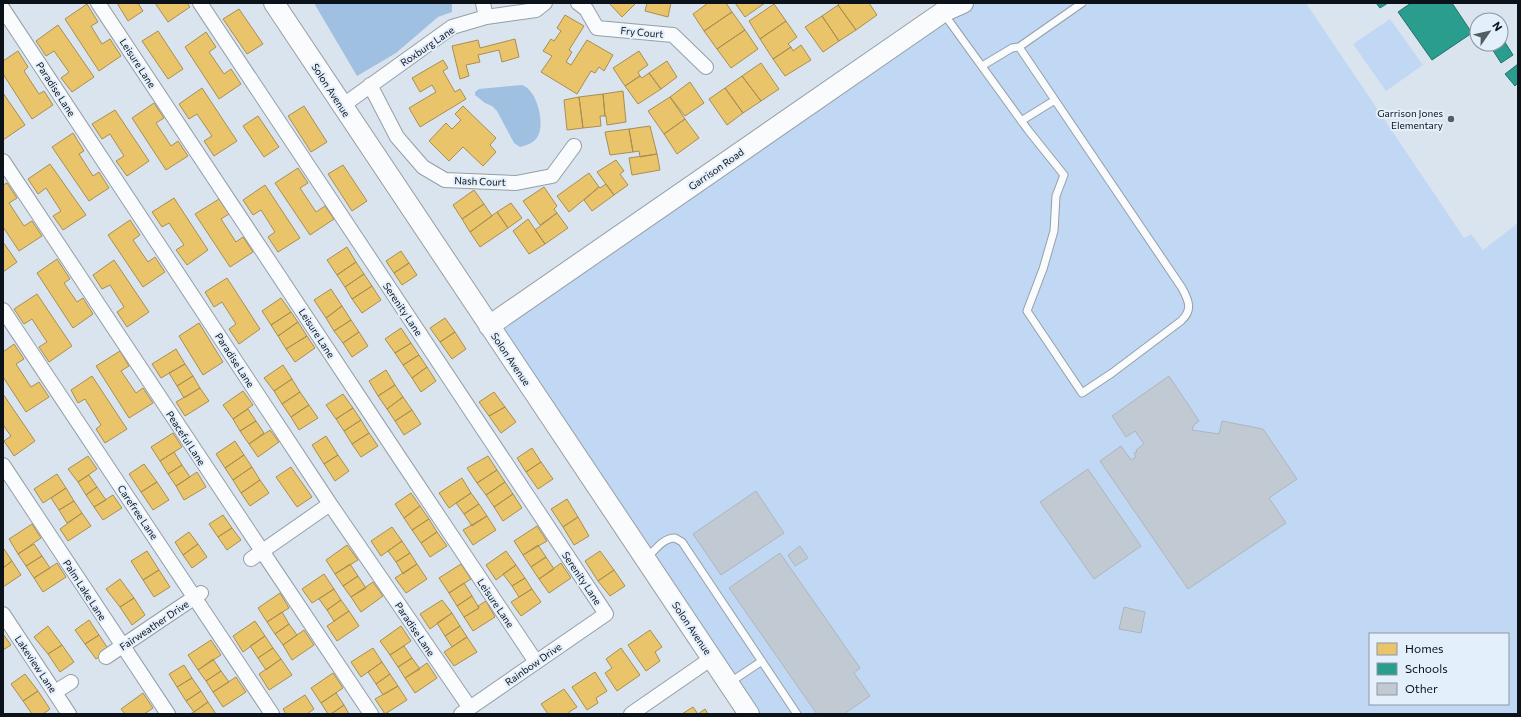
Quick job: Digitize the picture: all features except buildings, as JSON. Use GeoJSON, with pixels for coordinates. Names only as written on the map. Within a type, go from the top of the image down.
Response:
{"type":"FeatureCollection","features":[{"type":"Feature","properties":{"kind":"street","name":"Leisure Lane"},"geometry":{"type":"LineString","coordinates":[[98,3],[394,451],[536,662]]}},
{"type":"Feature","properties":{"kind":"street","name":"Serenity Lane"},"geometry":{"type":"LineString","coordinates":[[200,3],[606,614]]}},
{"type":"Feature","properties":{"kind":"street","name":"Solon Avenue"},"geometry":{"type":"LineString","coordinates":[[274,3],[749,714]]}},
{"type":"Feature","properties":{"kind":"street"},"geometry":{"type":"LineString","coordinates":[[483,3],[486,17]]}},
{"type":"Feature","properties":{"kind":"street","name":"Roxburg Lane"},"geometry":{"type":"LineString","coordinates":[[342,106],[452,27],[486,17],[536,10],[545,3]]}},
{"type":"Feature","properties":{"kind":"street","name":"Fry Court"},"geometry":{"type":"LineString","coordinates":[[578,3],[586,9],[598,28],[673,34],[706,66]]}},
{"type":"Feature","properties":{"kind":"street","name":"Garrison Road"},"geometry":{"type":"LineString","coordinates":[[489,326],[947,8],[962,3]]}},
{"type":"Feature","properties":{"kind":"street","name":"Paradise Lane"},"geometry":{"type":"LineString","coordinates":[[3,9],[465,711]]}},
{"type":"Feature","properties":{"kind":"street","name":"Nash Court"},"geometry":{"type":"LineString","coordinates":[[370,86],[397,137],[423,167],[445,180],[516,183],[552,176],[574,146]]}},
{"type":"Feature","properties":{"kind":"street","name":"Peaceful Lane"},"geometry":{"type":"LineString","coordinates":[[3,161],[256,555],[371,714]]}},
{"type":"Feature","properties":{"kind":"street","name":"Carefree Lane"},"geometry":{"type":"LineString","coordinates":[[3,310],[198,595],[272,714]]}},
{"type":"Feature","properties":{"kind":"street","name":"Palm Lake Lane"},"geometry":{"type":"LineString","coordinates":[[3,465],[168,714]]}},
{"type":"Feature","properties":{"kind":"street"},"geometry":{"type":"LineString","coordinates":[[256,555],[330,504]]}},
{"type":"Feature","properties":{"kind":"street","name":"Fairweather Drive"},"geometry":{"type":"LineString","coordinates":[[106,657],[198,595]]}},
{"type":"Feature","properties":{"kind":"street","name":"Lakeview Lane"},"geometry":{"type":"LineString","coordinates":[[3,614],[69,714]]}},
{"type":"Feature","properties":{"kind":"street","name":"Rainbow Drive"},"geometry":{"type":"LineString","coordinates":[[465,711],[606,614]]}},
{"type":"Feature","properties":{"kind":"street"},"geometry":{"type":"LineString","coordinates":[[631,714],[712,658]]}},
{"type":"Feature","properties":{"kind":"street"},"geometry":{"type":"LineString","coordinates":[[55,692],[71,682]]}},
{"type":"Feature","properties":{"kind":"lane"},"geometry":{"type":"LineString","coordinates":[[982,66],[1012,48],[1019,47],[1082,3]]}},
{"type":"Feature","properties":{"kind":"lane"},"geometry":{"type":"LineString","coordinates":[[947,8],[982,66],[1021,121],[1064,175],[1056,196],[1054,231],[1043,269],[1026,311],[1082,393],[1112,373],[1187,316],[1189,309],[1188,302],[1182,288],[1019,47]]}},
{"type":"Feature","properties":{"kind":"lane"},"geometry":{"type":"LineString","coordinates":[[1021,121],[1055,100]]}},
{"type":"Feature","properties":{"kind":"lane"},"geometry":{"type":"LineString","coordinates":[[646,560],[662,543],[672,537],[679,540],[798,714]]}},
{"type":"Feature","properties":{"kind":"lane"},"geometry":{"type":"LineString","coordinates":[[728,683],[762,661]]}},
{"type":"Feature","properties":{"kind":"shaded area"},"geometry":{"type":"Polygon","coordinates":[[[314,3],[452,3],[452,12],[438,17],[396,53],[357,76],[314,3]]]}},
{"type":"Feature","properties":{"kind":"shaded area"},"geometry":{"type":"Polygon","coordinates":[[[974,3],[1306,3],[1464,238],[1471,234],[1483,250],[1518,223],[1518,714],[758,714],[500,326],[942,21],[962,12],[974,3]]]}},
{"type":"Feature","properties":{"kind":"shaded area"},"geometry":{"type":"Polygon","coordinates":[[[1390,19],[1423,65],[1386,91],[1353,44],[1390,19]]]}},
{"type":"Feature","properties":{"kind":"shaded area"},"geometry":{"type":"Polygon","coordinates":[[[522,85],[532,93],[536,100],[541,123],[538,136],[530,143],[520,147],[514,143],[497,111],[475,95],[475,92],[479,89],[522,85]]]}},
{"type":"Feature","properties":{"kind":"place","name":"Garrison Jones Elementary"},"geometry":{"type":"Point","coordinates":[1451,119]}}]}
